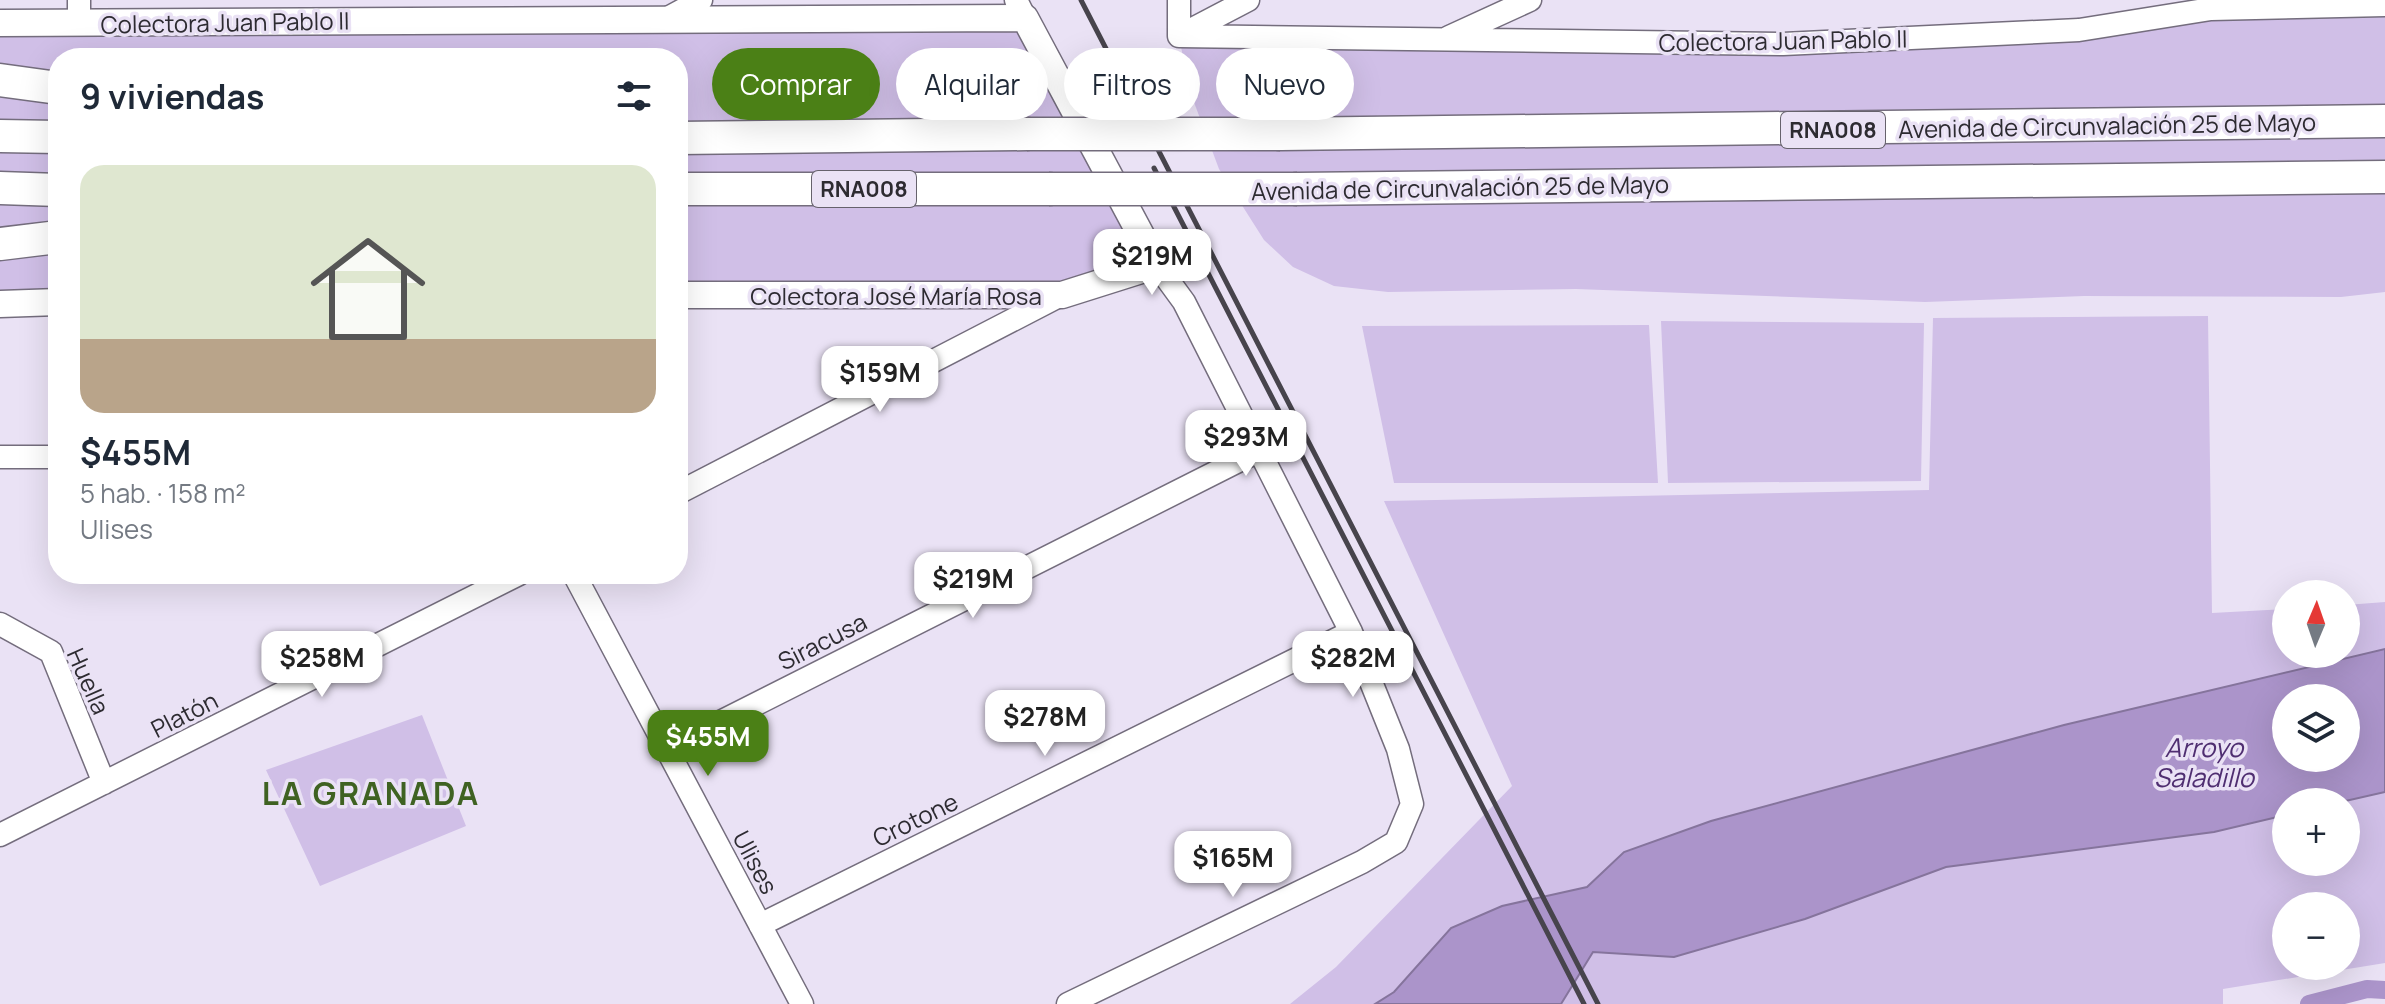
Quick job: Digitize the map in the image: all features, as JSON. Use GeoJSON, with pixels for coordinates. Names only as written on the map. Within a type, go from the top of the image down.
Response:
{"type":"FeatureCollection","features":[{"type":"Feature","properties":{"kind":"highway"},"geometry":{"type":"LineString","coordinates":[[0,80],[48,87]]}},
{"type":"Feature","properties":{"kind":"highway","name":"Avenida de Circunvalación 25 de Mayo"},"geometry":{"type":"LineString","coordinates":[[688,138],[2385,121]]}},
{"type":"Feature","properties":{"kind":"highway"},"geometry":{"type":"LineString","coordinates":[[0,136],[48,137]]}},
{"type":"Feature","properties":{"kind":"highway","name":"Avenida de Circunvalación 25 de Mayo"},"geometry":{"type":"LineString","coordinates":[[688,189],[1297,189],[2385,177]]}},
{"type":"Feature","properties":{"kind":"highway"},"geometry":{"type":"LineString","coordinates":[[0,188],[48,190]]}},
{"type":"Feature","properties":{"kind":"highway"},"geometry":{"type":"LineString","coordinates":[[0,244],[48,238]]}},
{"type":"Feature","properties":{"kind":"main road","name":"Colectora Juan Pablo II"},"geometry":{"type":"LineString","coordinates":[[0,23],[79,12],[668,18],[1021,9]]}},
{"type":"Feature","properties":{"kind":"main road"},"geometry":{"type":"LineString","coordinates":[[1021,9],[1157,265]]}},
{"type":"Feature","properties":{"kind":"main road","name":"Colectora José María Rosa"},"geometry":{"type":"LineString","coordinates":[[688,295],[1062,295],[1157,265]]}},
{"type":"Feature","properties":{"kind":"main road"},"geometry":{"type":"LineString","coordinates":[[0,304],[48,302]]}},
{"type":"Feature","properties":{"kind":"street"},"geometry":{"type":"LineString","coordinates":[[668,18],[701,0]]}},
{"type":"Feature","properties":{"kind":"street"},"geometry":{"type":"LineString","coordinates":[[1179,0],[1179,36],[1248,0]]}},
{"type":"Feature","properties":{"kind":"street"},"geometry":{"type":"LineString","coordinates":[[1441,40],[1530,0]]}},
{"type":"Feature","properties":{"kind":"street"},"geometry":{"type":"LineString","coordinates":[[2211,9],[2233,0]]}},
{"type":"Feature","properties":{"kind":"street","name":"Colectora Juan Pablo II"},"geometry":{"type":"LineString","coordinates":[[1179,36],[1799,43],[2079,30],[2211,9],[2305,3],[2385,5]]}},
{"type":"Feature","properties":{"kind":"street"},"geometry":{"type":"LineString","coordinates":[[1068,1004],[1362,862],[1396,842],[1412,804],[1398,749],[1351,632],[1184,302],[1157,265]]}},
{"type":"Feature","properties":{"kind":"street"},"geometry":{"type":"LineString","coordinates":[[688,488],[1062,295]]}},
{"type":"Feature","properties":{"kind":"street","name":"Siracusa"},"geometry":{"type":"LineString","coordinates":[[667,749],[1258,451]]}},
{"type":"Feature","properties":{"kind":"street"},"geometry":{"type":"LineString","coordinates":[[0,457],[48,457]]}},
{"type":"Feature","properties":{"kind":"street","name":"Platón"},"geometry":{"type":"LineString","coordinates":[[0,835],[499,584]]}},
{"type":"Feature","properties":{"kind":"street","name":"Ulises"},"geometry":{"type":"LineString","coordinates":[[579,584],[802,1004]]}},
{"type":"Feature","properties":{"kind":"street","name":"Huella"},"geometry":{"type":"LineString","coordinates":[[0,624],[51,652],[104,783]]}},
{"type":"Feature","properties":{"kind":"street","name":"Crotone"},"geometry":{"type":"LineString","coordinates":[[760,925],[1351,632]]}},
{"type":"Feature","properties":{"kind":"shaded area"},"geometry":{"type":"Polygon","coordinates":[[[2385,5],[2385,292],[2341,297],[2084,296],[1925,302],[1576,289],[1388,292],[1334,286],[1293,267],[1264,240],[1219,169],[1200,118],[1200,48],[1181,48],[1179,36],[1783,44],[2385,5]]]}},
{"type":"Feature","properties":{"kind":"shaded area"},"geometry":{"type":"Polygon","coordinates":[[[1025,18],[1041,48],[896,48],[896,120],[1048,120],[1048,61],[1064,91],[1064,120],[1080,120],[1157,265],[1062,295],[688,295],[688,48],[48,48],[48,302],[0,304],[0,23],[1025,18]]]}},
{"type":"Feature","properties":{"kind":"shaded area"},"geometry":{"type":"Polygon","coordinates":[[[2208,316],[2212,613],[2272,610],[2272,668],[2305,668],[2064,725],[1711,821],[1624,852],[1587,887],[1502,906],[1451,928],[1394,992],[1375,1004],[1290,1004],[1336,967],[1512,786],[1384,501],[1929,490],[1933,318],[2208,316]]]}},
{"type":"Feature","properties":{"kind":"shaded area"},"geometry":{"type":"Polygon","coordinates":[[[1661,321],[1924,323],[1921,481],[1668,483],[1661,321]]]}},
{"type":"Feature","properties":{"kind":"shaded area"},"geometry":{"type":"Polygon","coordinates":[[[1649,325],[1658,483],[1394,483],[1362,326],[1649,325]]]}},
{"type":"Feature","properties":{"kind":"shaded area"},"geometry":{"type":"Polygon","coordinates":[[[2385,602],[2385,649],[2360,655],[2360,604],[2385,602]]]}},
{"type":"Feature","properties":{"kind":"shaded area"},"geometry":{"type":"Polygon","coordinates":[[[422,715],[466,826],[320,886],[266,770],[422,715]]]}},
{"type":"Feature","properties":{"kind":"shaded area"},"geometry":{"type":"Polygon","coordinates":[[[2385,792],[2385,963],[2360,967],[2360,892],[2272,892],[2272,980],[2279,980],[2223,989],[2223,1004],[1561,1004],[1593,952],[1674,957],[1805,919],[1946,867],[2214,832],[2272,818],[2272,876],[2360,876],[2360,798],[2385,792]]]}},
{"type":"Feature","properties":{"kind":"water","name":"Arroyo Saladillo"},"geometry":{"type":"Polygon","coordinates":[[[2385,649],[2385,792],[2360,798],[2360,788],[2272,788],[2272,818],[2214,832],[1946,867],[1805,919],[1674,957],[1593,952],[1561,1004],[1375,1004],[1394,992],[1451,928],[1502,906],[1587,887],[1624,852],[1711,821],[2064,725],[2305,668],[2360,668],[2360,655],[2385,649]]]}},
{"type":"Feature","properties":{"kind":"waterway"},"geometry":{"type":"LineString","coordinates":[[2309,1004],[2367,989],[2385,990]]}},
{"type":"Feature","properties":{"kind":"railway"},"geometry":{"type":"LineString","coordinates":[[1081,0],[1598,1004]]}},
{"type":"Feature","properties":{"kind":"railway"},"geometry":{"type":"LineString","coordinates":[[1154,168],[1584,1004]]}},
{"type":"Feature","properties":{"kind":"district","name":"LA GRANADA"},"geometry":{"type":"Point","coordinates":[371,793]}}]}
